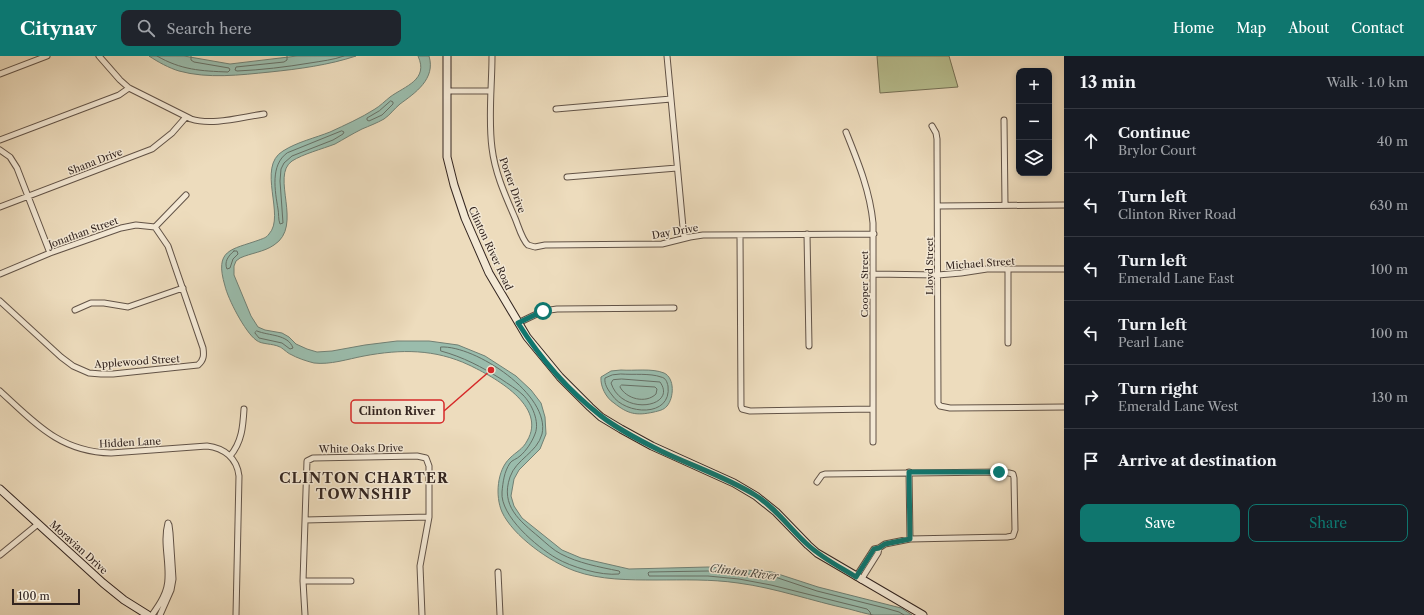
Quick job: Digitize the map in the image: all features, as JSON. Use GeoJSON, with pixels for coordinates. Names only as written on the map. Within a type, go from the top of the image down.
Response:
{"type":"FeatureCollection","features":[{"type":"Feature","properties":{"kind":"street"},"geometry":{"type":"LineString","coordinates":[[0,74],[47,56]]}},
{"type":"Feature","properties":{"kind":"street"},"geometry":{"type":"LineString","coordinates":[[99,56],[120,80],[130,88],[186,117],[199,122],[211,122],[264,114]]}},
{"type":"Feature","properties":{"kind":"street","name":"Clinton River Road"},"geometry":{"type":"LineString","coordinates":[[448,56],[447,157],[456,192],[465,218],[489,273],[518,323],[545,360],[574,392],[601,417],[652,446],[734,483],[756,496],[776,512],[817,553],[923,615]]}},
{"type":"Feature","properties":{"kind":"street","name":"Porter Drive"},"geometry":{"type":"LineString","coordinates":[[492,56],[491,134],[495,165],[523,239],[528,245]]}},
{"type":"Feature","properties":{"kind":"street"},"geometry":{"type":"LineString","coordinates":[[667,56],[684,238]]}},
{"type":"Feature","properties":{"kind":"street"},"geometry":{"type":"LineString","coordinates":[[0,140],[120,95],[130,88]]}},
{"type":"Feature","properties":{"kind":"street"},"geometry":{"type":"LineString","coordinates":[[447,91],[491,91]]}},
{"type":"Feature","properties":{"kind":"street"},"geometry":{"type":"LineString","coordinates":[[556,109],[671,99]]}},
{"type":"Feature","properties":{"kind":"street","name":"Shana Drive"},"geometry":{"type":"LineString","coordinates":[[0,207],[152,149],[172,133],[186,117]]}},
{"type":"Feature","properties":{"kind":"street"},"geometry":{"type":"LineString","coordinates":[[1004,120],[1005,205]]}},
{"type":"Feature","properties":{"kind":"street","name":"Lloyd Street"},"geometry":{"type":"LineString","coordinates":[[932,126],[936,133],[937,139],[937,399],[940,406],[950,408],[1064,408]]}},
{"type":"Feature","properties":{"kind":"street","name":"Cooper Street"},"geometry":{"type":"LineString","coordinates":[[846,132],[861,169],[872,208],[874,234],[873,442]]}},
{"type":"Feature","properties":{"kind":"street"},"geometry":{"type":"LineString","coordinates":[[0,150],[14,163],[50,253]]}},
{"type":"Feature","properties":{"kind":"street"},"geometry":{"type":"LineString","coordinates":[[567,177],[677,168]]}},
{"type":"Feature","properties":{"kind":"street"},"geometry":{"type":"LineString","coordinates":[[75,310],[86,305],[96,303],[128,307],[183,288],[168,246],[155,227],[186,195]]}},
{"type":"Feature","properties":{"kind":"street"},"geometry":{"type":"LineString","coordinates":[[938,206],[1064,205]]}},
{"type":"Feature","properties":{"kind":"street","name":"Jonathan Street"},"geometry":{"type":"LineString","coordinates":[[0,274],[50,253],[127,226],[155,227]]}},
{"type":"Feature","properties":{"kind":"street"},"geometry":{"type":"LineString","coordinates":[[807,234],[809,346]]}},
{"type":"Feature","properties":{"kind":"street","name":"Day Drive"},"geometry":{"type":"LineString","coordinates":[[528,245],[662,244],[703,235],[874,234]]}},
{"type":"Feature","properties":{"kind":"street"},"geometry":{"type":"LineString","coordinates":[[740,235],[742,409],[750,411],[873,409]]}},
{"type":"Feature","properties":{"kind":"street","name":"Michael Street"},"geometry":{"type":"LineString","coordinates":[[873,274],[938,275],[987,269],[1064,269]]}},
{"type":"Feature","properties":{"kind":"street"},"geometry":{"type":"LineString","coordinates":[[1008,269],[1008,343]]}},
{"type":"Feature","properties":{"kind":"street","name":"Applewood Street"},"geometry":{"type":"LineString","coordinates":[[0,301],[61,357],[73,366],[85,372],[113,374],[194,366],[200,364],[204,355],[203,348],[183,288]]}},
{"type":"Feature","properties":{"kind":"street"},"geometry":{"type":"LineString","coordinates":[[518,323],[543,311],[557,309],[674,308]]}},
{"type":"Feature","properties":{"kind":"street","name":"Hidden Lane"},"geometry":{"type":"LineString","coordinates":[[0,391],[50,435],[80,450],[98,453],[115,453],[207,446],[221,449],[230,456]]}},
{"type":"Feature","properties":{"kind":"street"},"geometry":{"type":"LineString","coordinates":[[236,615],[239,484],[238,468],[230,456],[240,443],[244,421],[244,409]]}},
{"type":"Feature","properties":{"kind":"street","name":"White Oaks Drive"},"geometry":{"type":"LineString","coordinates":[[305,615],[303,581],[307,463],[310,459],[417,456],[426,458],[429,466],[429,518]]}},
{"type":"Feature","properties":{"kind":"street"},"geometry":{"type":"LineString","coordinates":[[909,472],[910,539]]}},
{"type":"Feature","properties":{"kind":"street"},"geometry":{"type":"LineString","coordinates":[[817,482],[822,475],[825,474],[999,472],[1013,474],[1015,530],[1013,536],[910,539],[885,544],[879,548],[878,553],[859,578]]}},
{"type":"Feature","properties":{"kind":"street","name":"Moravian Drive"},"geometry":{"type":"LineString","coordinates":[[0,489],[103,583],[124,600],[148,615]]}},
{"type":"Feature","properties":{"kind":"street"},"geometry":{"type":"LineString","coordinates":[[305,520],[429,518],[420,566],[422,615]]}},
{"type":"Feature","properties":{"kind":"street"},"geometry":{"type":"LineString","coordinates":[[0,554],[38,524]]}},
{"type":"Feature","properties":{"kind":"street"},"geometry":{"type":"LineString","coordinates":[[152,615],[164,602],[171,590],[173,579],[170,569],[169,550]]}},
{"type":"Feature","properties":{"kind":"street"},"geometry":{"type":"LineString","coordinates":[[498,572],[500,615]]}},
{"type":"Feature","properties":{"kind":"street"},"geometry":{"type":"LineString","coordinates":[[303,581],[351,581]]}},
{"type":"Feature","properties":{"kind":"street"},"geometry":{"type":"LineString","coordinates":[[160,615],[164,602]]}},
{"type":"Feature","properties":{"kind":"shaded area"},"geometry":{"type":"Polygon","coordinates":[[[877,56],[949,56],[958,87],[880,93],[877,56]]]}},
{"type":"Feature","properties":{"kind":"water"},"geometry":{"type":"Polygon","coordinates":[[[149,56],[184,56],[230,64],[297,56],[356,56],[335,62],[303,68],[213,76],[179,71],[164,65],[149,56]]]}},
{"type":"Feature","properties":{"kind":"water"},"geometry":{"type":"Polygon","coordinates":[[[418,56],[429,56],[430,72],[418,90],[379,122],[358,131],[335,144],[296,158],[286,168],[284,178],[287,214],[286,226],[282,237],[274,245],[262,251],[240,258],[236,261],[234,266],[234,275],[251,316],[258,327],[265,330],[282,333],[296,344],[317,352],[397,341],[429,341],[458,345],[485,356],[516,376],[531,390],[541,403],[545,417],[546,434],[540,449],[519,470],[514,479],[511,496],[514,506],[522,518],[562,550],[581,558],[629,569],[708,567],[772,572],[818,587],[901,608],[912,615],[871,615],[780,591],[738,583],[707,580],[615,579],[585,574],[565,567],[544,555],[523,539],[507,521],[502,512],[498,498],[498,484],[502,469],[510,458],[525,444],[532,428],[530,416],[524,405],[515,394],[504,385],[469,365],[431,353],[391,352],[333,362],[314,363],[289,354],[281,347],[258,342],[252,336],[242,323],[230,299],[222,274],[222,265],[227,253],[240,246],[266,237],[273,226],[275,216],[271,180],[275,158],[288,148],[330,132],[353,121],[377,108],[390,97],[408,86],[418,77],[420,71],[421,64],[418,56]]]}},
{"type":"Feature","properties":{"kind":"water"},"geometry":{"type":"Polygon","coordinates":[[[611,371],[659,371],[668,376],[672,384],[672,393],[667,406],[657,411],[637,414],[624,410],[611,401],[603,388],[601,377],[611,371]]]}},
{"type":"Feature","properties":{"kind":"place","name":"Clinton River"},"geometry":{"type":"Point","coordinates":[491,370]}},
{"type":"Feature","properties":{"kind":"district","name":"CLINTON CHARTER TOWNSHIP"},"geometry":{"type":"Point","coordinates":[364,486]}},
{"type":"Feature","properties":{"kind":"route"},"geometry":{"type":"LineString","coordinates":[[543,311],[518,323],[535,348],[560,377],[601,417],[662,452],[734,483],[761,499],[817,553],[856,577],[874,549],[885,544],[910,539],[909,472],[999,472]]}}]}
